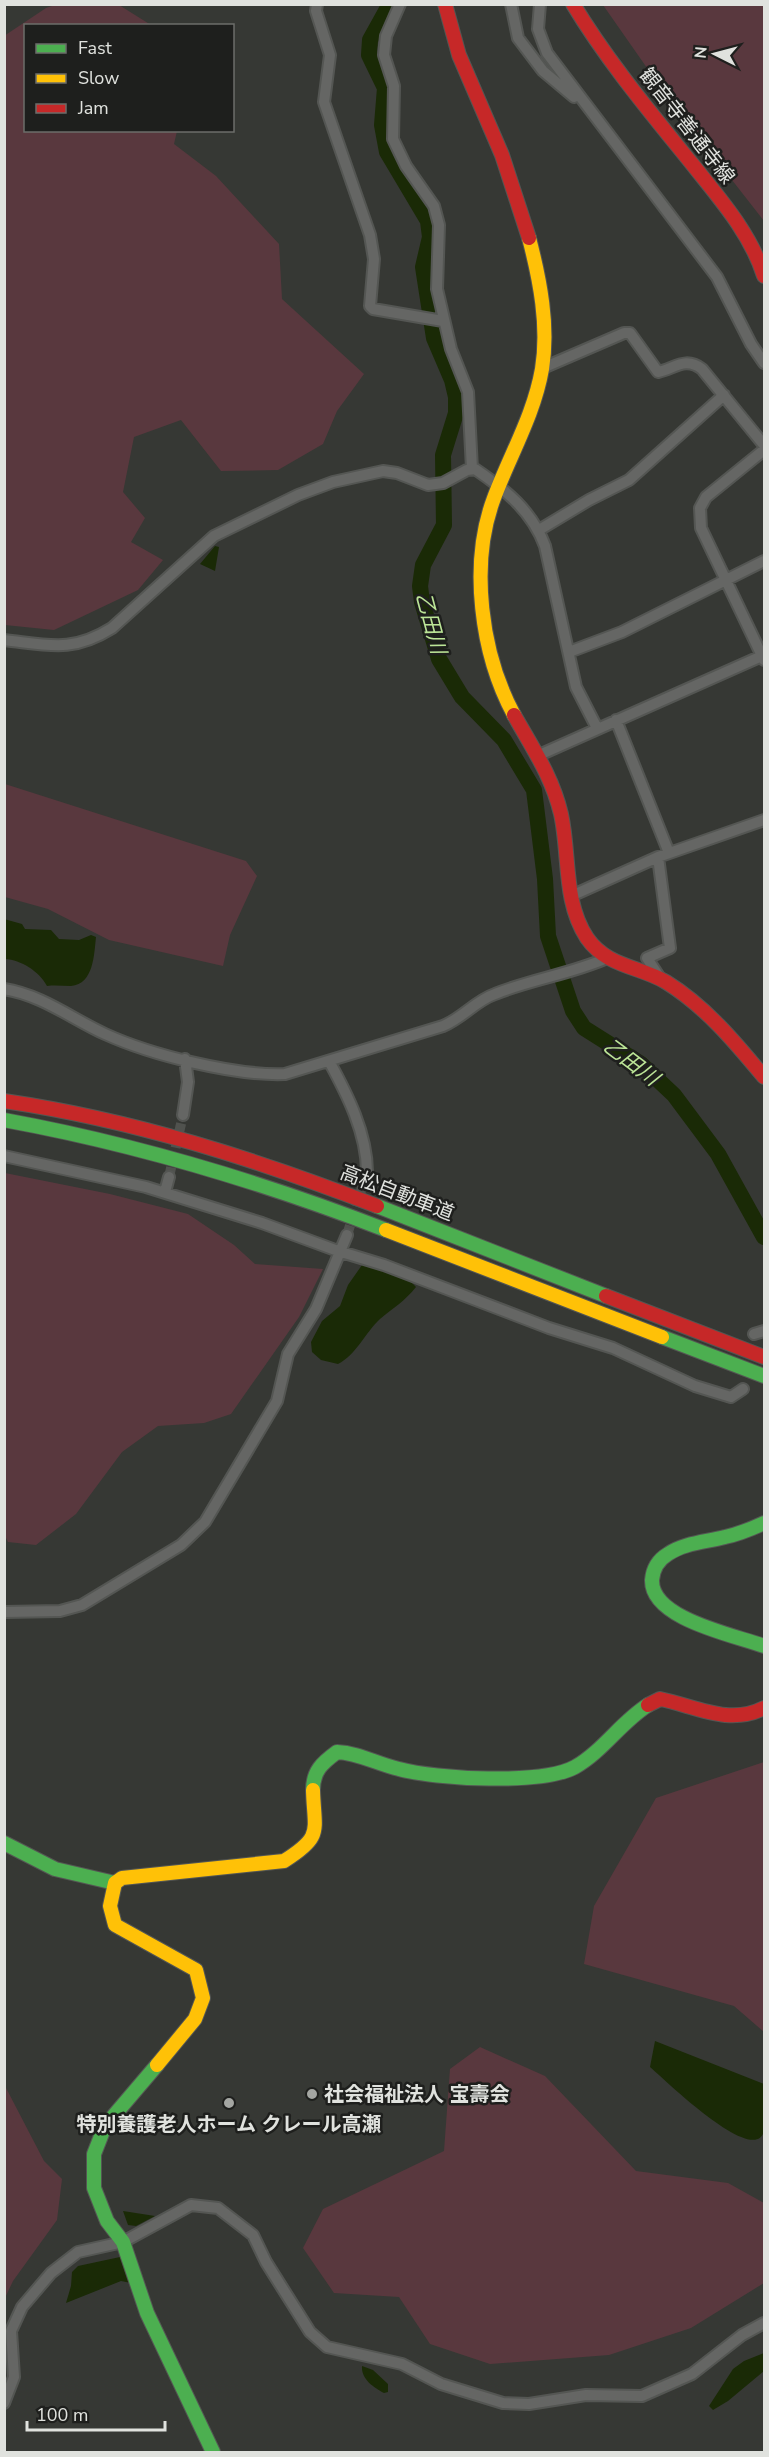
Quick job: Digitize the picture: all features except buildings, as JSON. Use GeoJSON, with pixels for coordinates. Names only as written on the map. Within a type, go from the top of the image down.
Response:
{"type":"FeatureCollection","features":[{"type":"Feature","properties":{"kind":"main road"},"geometry":{"type":"LineString","coordinates":[[445,4],[448,24],[511,179],[530,242],[542,304],[545,367],[530,417],[498,488],[485,528],[482,566],[489,645],[511,708],[553,785],[564,826],[571,896],[584,930],[596,950],[607,958],[660,979],[691,998],[724,1029],[765,1077]]}},
{"type":"Feature","properties":{"kind":"main road","name":"観音寺善通寺線"},"geometry":{"type":"LineString","coordinates":[[573,4],[597,44],[728,210],[758,257],[765,276]]}},
{"type":"Feature","properties":{"kind":"main road","name":"高松自動車道"},"geometry":{"type":"LineString","coordinates":[[4,1101],[146,1126],[341,1192],[765,1357]]}},
{"type":"Feature","properties":{"kind":"main road","name":"高松自動車道"},"geometry":{"type":"LineString","coordinates":[[4,1120],[142,1149],[220,1170],[315,1202],[765,1376]]}},
{"type":"Feature","properties":{"kind":"main road"},"geometry":{"type":"LineString","coordinates":[[765,1523],[734,1535],[683,1547],[668,1554],[658,1561],[652,1572],[651,1582],[660,1605],[673,1614],[765,1646]]}},
{"type":"Feature","properties":{"kind":"main road"},"geometry":{"type":"LineString","coordinates":[[213,2452],[147,2313],[123,2242],[107,2222],[94,2188],[94,2154],[105,2126],[195,2019],[201,2008],[203,1990],[196,1970],[115,1925],[110,1906],[115,1883],[122,1878],[284,1862],[306,1851],[313,1840],[318,1815],[312,1798],[313,1778],[318,1766],[337,1752],[357,1754],[416,1773],[551,1776],[575,1767],[636,1712],[660,1700],[674,1701],[717,1715],[756,1714],[764,1711]]}},
{"type":"Feature","properties":{"kind":"main road"},"geometry":{"type":"LineString","coordinates":[[4,1843],[31,1859],[70,1875],[105,1879],[115,1883]]}},
{"type":"Feature","properties":{"kind":"street"},"geometry":{"type":"LineString","coordinates":[[317,4],[316,11],[330,54],[324,102],[370,236],[374,259],[370,306],[373,309],[443,321]]}},
{"type":"Feature","properties":{"kind":"street"},"geometry":{"type":"LineString","coordinates":[[400,4],[386,36],[384,55],[393,78],[393,139],[406,166],[434,206],[439,225],[437,289],[443,321],[468,392],[472,469]]}},
{"type":"Feature","properties":{"kind":"street"},"geometry":{"type":"LineString","coordinates":[[511,4],[518,38],[543,71],[586,107]]}},
{"type":"Feature","properties":{"kind":"street"},"geometry":{"type":"LineString","coordinates":[[540,4],[538,29],[544,46],[586,107],[717,277],[751,344],[765,363]]}},
{"type":"Feature","properties":{"kind":"street"},"geometry":{"type":"LineString","coordinates":[[545,367],[624,333],[630,333],[658,372],[676,363],[696,364],[765,445]]}},
{"type":"Feature","properties":{"kind":"street"},"geometry":{"type":"LineString","coordinates":[[539,530],[589,500],[629,480],[724,395]]}},
{"type":"Feature","properties":{"kind":"street"},"geometry":{"type":"LineString","coordinates":[[537,756],[764,657],[725,582],[701,528],[700,508],[706,497],[765,450]]}},
{"type":"Feature","properties":{"kind":"street"},"geometry":{"type":"LineString","coordinates":[[472,469],[522,505],[539,530],[548,555],[576,687],[597,728]]}},
{"type":"Feature","properties":{"kind":"street"},"geometry":{"type":"LineString","coordinates":[[4,640],[60,646],[78,645],[98,637],[112,628],[214,536],[298,495],[333,482],[383,471],[397,473],[428,484],[442,483],[472,469]]}},
{"type":"Feature","properties":{"kind":"street"},"geometry":{"type":"LineString","coordinates":[[569,652],[622,632],[765,561]]}},
{"type":"Feature","properties":{"kind":"street"},"geometry":{"type":"LineString","coordinates":[[616,720],[664,855],[670,948],[647,958],[660,979]]}},
{"type":"Feature","properties":{"kind":"street"},"geometry":{"type":"LineString","coordinates":[[571,896],[664,855],[765,820]]}},
{"type":"Feature","properties":{"kind":"street"},"geometry":{"type":"LineString","coordinates":[[4,989],[26,994],[50,1004],[106,1035],[185,1059],[268,1075],[285,1074],[444,1026],[463,1017],[482,999],[496,993],[585,968],[607,958]]}},
{"type":"Feature","properties":{"kind":"street"},"geometry":{"type":"LineString","coordinates":[[183,1114],[188,1082],[185,1059]]}},
{"type":"Feature","properties":{"kind":"street"},"geometry":{"type":"LineString","coordinates":[[329,1060],[344,1089],[365,1145],[368,1172]]}},
{"type":"Feature","properties":{"kind":"street"},"geometry":{"type":"LineString","coordinates":[[4,1156],[165,1191],[384,1265],[549,1328],[613,1348],[695,1386],[731,1397],[742,1389]]}},
{"type":"Feature","properties":{"kind":"street"},"geometry":{"type":"LineString","coordinates":[[165,1191],[169,1178]]}},
{"type":"Feature","properties":{"kind":"street"},"geometry":{"type":"LineString","coordinates":[[4,1612],[60,1611],[82,1605],[181,1545],[205,1522],[276,1401],[288,1354],[316,1309],[338,1251],[347,1235]]}},
{"type":"Feature","properties":{"kind":"street"},"geometry":{"type":"LineString","coordinates":[[4,2403],[14,2377],[11,2331],[22,2307],[66,2260],[78,2252],[123,2242],[191,2205],[218,2208],[253,2235],[266,2262],[310,2332],[327,2347],[402,2364],[441,2384],[503,2403],[529,2404],[586,2395],[642,2396],[692,2374],[742,2335],[765,2323]]}},
{"type":"Feature","properties":{"kind":"shaded area"},"geometry":{"type":"Polygon","coordinates":[[[55,5],[119,5],[149,24],[24,24],[24,132],[177,132],[174,144],[216,176],[279,244],[282,299],[364,374],[337,411],[323,444],[278,470],[221,471],[181,420],[134,437],[123,492],[145,518],[131,542],[163,560],[138,590],[54,630],[5,625],[4,36],[46,8],[55,5]]]}},
{"type":"Feature","properties":{"kind":"shaded area"},"geometry":{"type":"Polygon","coordinates":[[[603,5],[764,5],[764,221],[668,98],[603,5]]]}},
{"type":"Feature","properties":{"kind":"shaded area"},"geometry":{"type":"Polygon","coordinates":[[[215,546],[219,547],[215,571],[200,564],[215,546]]]}},
{"type":"Feature","properties":{"kind":"shaded area"},"geometry":{"type":"Polygon","coordinates":[[[5,784],[246,861],[257,876],[230,935],[223,966],[109,940],[48,909],[5,897],[5,784]]]}},
{"type":"Feature","properties":{"kind":"shaded area"},"geometry":{"type":"Polygon","coordinates":[[[4,919],[22,924],[25,929],[51,930],[59,939],[79,940],[91,935],[96,937],[91,967],[84,980],[71,986],[47,986],[29,967],[5,959],[4,919]]]}},
{"type":"Feature","properties":{"kind":"shaded area"},"geometry":{"type":"Polygon","coordinates":[[[5,1173],[110,1194],[188,1214],[234,1245],[255,1264],[323,1269],[299,1317],[231,1414],[204,1423],[158,1426],[122,1452],[76,1514],[36,1545],[8,1542],[5,1536],[5,1173]]]}},
{"type":"Feature","properties":{"kind":"shaded area"},"geometry":{"type":"Polygon","coordinates":[[[362,1265],[398,1275],[416,1287],[380,1319],[344,1360],[338,1364],[321,1360],[312,1352],[311,1342],[322,1321],[340,1306],[348,1285],[362,1265]]]}},
{"type":"Feature","properties":{"kind":"shaded area"},"geometry":{"type":"Polygon","coordinates":[[[764,1762],[764,2032],[734,2006],[584,1964],[594,1906],[656,1798],[764,1762]]]}},
{"type":"Feature","properties":{"kind":"shaded area"},"geometry":{"type":"Polygon","coordinates":[[[655,2041],[764,2084],[765,2126],[757,2139],[744,2138],[727,2130],[689,2102],[650,2067],[655,2041]]]}},
{"type":"Feature","properties":{"kind":"shaded area"},"geometry":{"type":"Polygon","coordinates":[[[480,2047],[545,2076],[636,2171],[728,2183],[764,2203],[764,2283],[691,2328],[609,2355],[490,2364],[430,2344],[399,2297],[334,2293],[303,2248],[323,2209],[444,2151],[450,2069],[480,2047]]]}},
{"type":"Feature","properties":{"kind":"shaded area"},"geometry":{"type":"Polygon","coordinates":[[[5,2086],[44,2161],[62,2179],[57,2220],[13,2281],[5,2298],[5,2086]]]}},
{"type":"Feature","properties":{"kind":"shaded area"},"geometry":{"type":"Polygon","coordinates":[[[123,2211],[155,2216],[136,2226],[128,2225],[123,2211]]]}},
{"type":"Feature","properties":{"kind":"shaded area"},"geometry":{"type":"Polygon","coordinates":[[[120,2257],[131,2283],[121,2281],[66,2303],[72,2272],[78,2266],[120,2257]]]}},
{"type":"Feature","properties":{"kind":"shaded area"},"geometry":{"type":"Polygon","coordinates":[[[764,2353],[764,2371],[728,2401],[713,2410],[709,2406],[733,2369],[744,2361],[764,2353]]]}},
{"type":"Feature","properties":{"kind":"shaded area"},"geometry":{"type":"Polygon","coordinates":[[[362,2366],[373,2370],[388,2384],[388,2392],[384,2393],[368,2382],[363,2375],[362,2366]]]}},
{"type":"Feature","properties":{"kind":"waterway","name":"乙田川"},"geometry":{"type":"LineString","coordinates":[[390,4],[370,40],[369,55],[385,88],[382,125],[387,152],[428,221],[430,237],[423,267],[434,338],[452,380],[456,397],[456,413],[443,455],[444,525],[423,565],[420,586],[422,602],[439,659],[462,697],[504,740],[534,790],[545,879],[548,936],[573,1011],[584,1028],[641,1064],[674,1095],[718,1154],[764,1237]]}},
{"type":"Feature","properties":{"kind":"tunnel"},"geometry":{"type":"LineString","coordinates":[[169,1177],[183,1115]]}},
{"type":"Feature","properties":{"kind":"tunnel"},"geometry":{"type":"LineString","coordinates":[[347,1235],[367,1172]]}},
{"type":"Feature","properties":{"kind":"traffic: fast"},"geometry":{"type":"LineString","coordinates":[[4,1120],[102,1141],[198,1166],[245,1180],[386,1230]]}},
{"type":"Feature","properties":{"kind":"traffic: fast"},"geometry":{"type":"LineString","coordinates":[[377,1206],[606,1296]]}},
{"type":"Feature","properties":{"kind":"traffic: fast"},"geometry":{"type":"LineString","coordinates":[[662,1337],[764,1376]]}},
{"type":"Feature","properties":{"kind":"traffic: fast"},"geometry":{"type":"LineString","coordinates":[[764,1523],[735,1534],[674,1550],[659,1562],[652,1580],[655,1594],[679,1615],[715,1631],[764,1646]]}},
{"type":"Feature","properties":{"kind":"traffic: fast"},"geometry":{"type":"LineString","coordinates":[[313,1790],[313,1783],[319,1768],[337,1752],[353,1754],[416,1773],[462,1778],[515,1778],[559,1773],[585,1760],[648,1705]]}},
{"type":"Feature","properties":{"kind":"traffic: fast"},"geometry":{"type":"LineString","coordinates":[[4,1843],[55,1869],[115,1883]]}},
{"type":"Feature","properties":{"kind":"traffic: fast"},"geometry":{"type":"LineString","coordinates":[[157,2065],[105,2126],[94,2154],[94,2188],[107,2221],[123,2242],[147,2313],[213,2452]]}},
{"type":"Feature","properties":{"kind":"traffic: slow"},"geometry":{"type":"LineString","coordinates":[[514,715],[493,665],[482,608],[481,580],[486,524],[500,482],[533,403],[542,369],[544,320],[537,270],[529,238]]}},
{"type":"Feature","properties":{"kind":"traffic: slow"},"geometry":{"type":"LineString","coordinates":[[386,1230],[662,1337]]}},
{"type":"Feature","properties":{"kind":"traffic: slow"},"geometry":{"type":"LineString","coordinates":[[157,2065],[195,2019],[203,1998],[196,1970],[115,1925],[110,1906],[115,1883],[122,1878],[284,1861],[306,1845],[314,1832],[313,1790]]}},
{"type":"Feature","properties":{"kind":"traffic: jam"},"geometry":{"type":"LineString","coordinates":[[445,4],[459,55],[502,155],[529,238]]}},
{"type":"Feature","properties":{"kind":"traffic: jam"},"geometry":{"type":"LineString","coordinates":[[573,4],[615,67],[734,218],[751,246],[764,276]]}},
{"type":"Feature","properties":{"kind":"traffic: jam"},"geometry":{"type":"LineString","coordinates":[[514,715],[553,787],[564,830],[568,878],[574,909],[587,938],[604,955],[666,982],[694,1002],[731,1038],[764,1077]]}},
{"type":"Feature","properties":{"kind":"traffic: jam"},"geometry":{"type":"LineString","coordinates":[[4,1101],[100,1119],[194,1143],[286,1172],[377,1206]]}},
{"type":"Feature","properties":{"kind":"traffic: jam"},"geometry":{"type":"LineString","coordinates":[[606,1296],[764,1357]]}},
{"type":"Feature","properties":{"kind":"traffic: jam"},"geometry":{"type":"LineString","coordinates":[[648,1705],[660,1699],[725,1715],[751,1713],[764,1708]]}},
{"type":"Feature","properties":{"kind":"place","name":"社会福祉法人 宝壽会"},"geometry":{"type":"Point","coordinates":[312,2094]}},
{"type":"Feature","properties":{"kind":"place","name":"特別養護老人ホーム クレール高瀬"},"geometry":{"type":"Point","coordinates":[229,2103]}}]}
